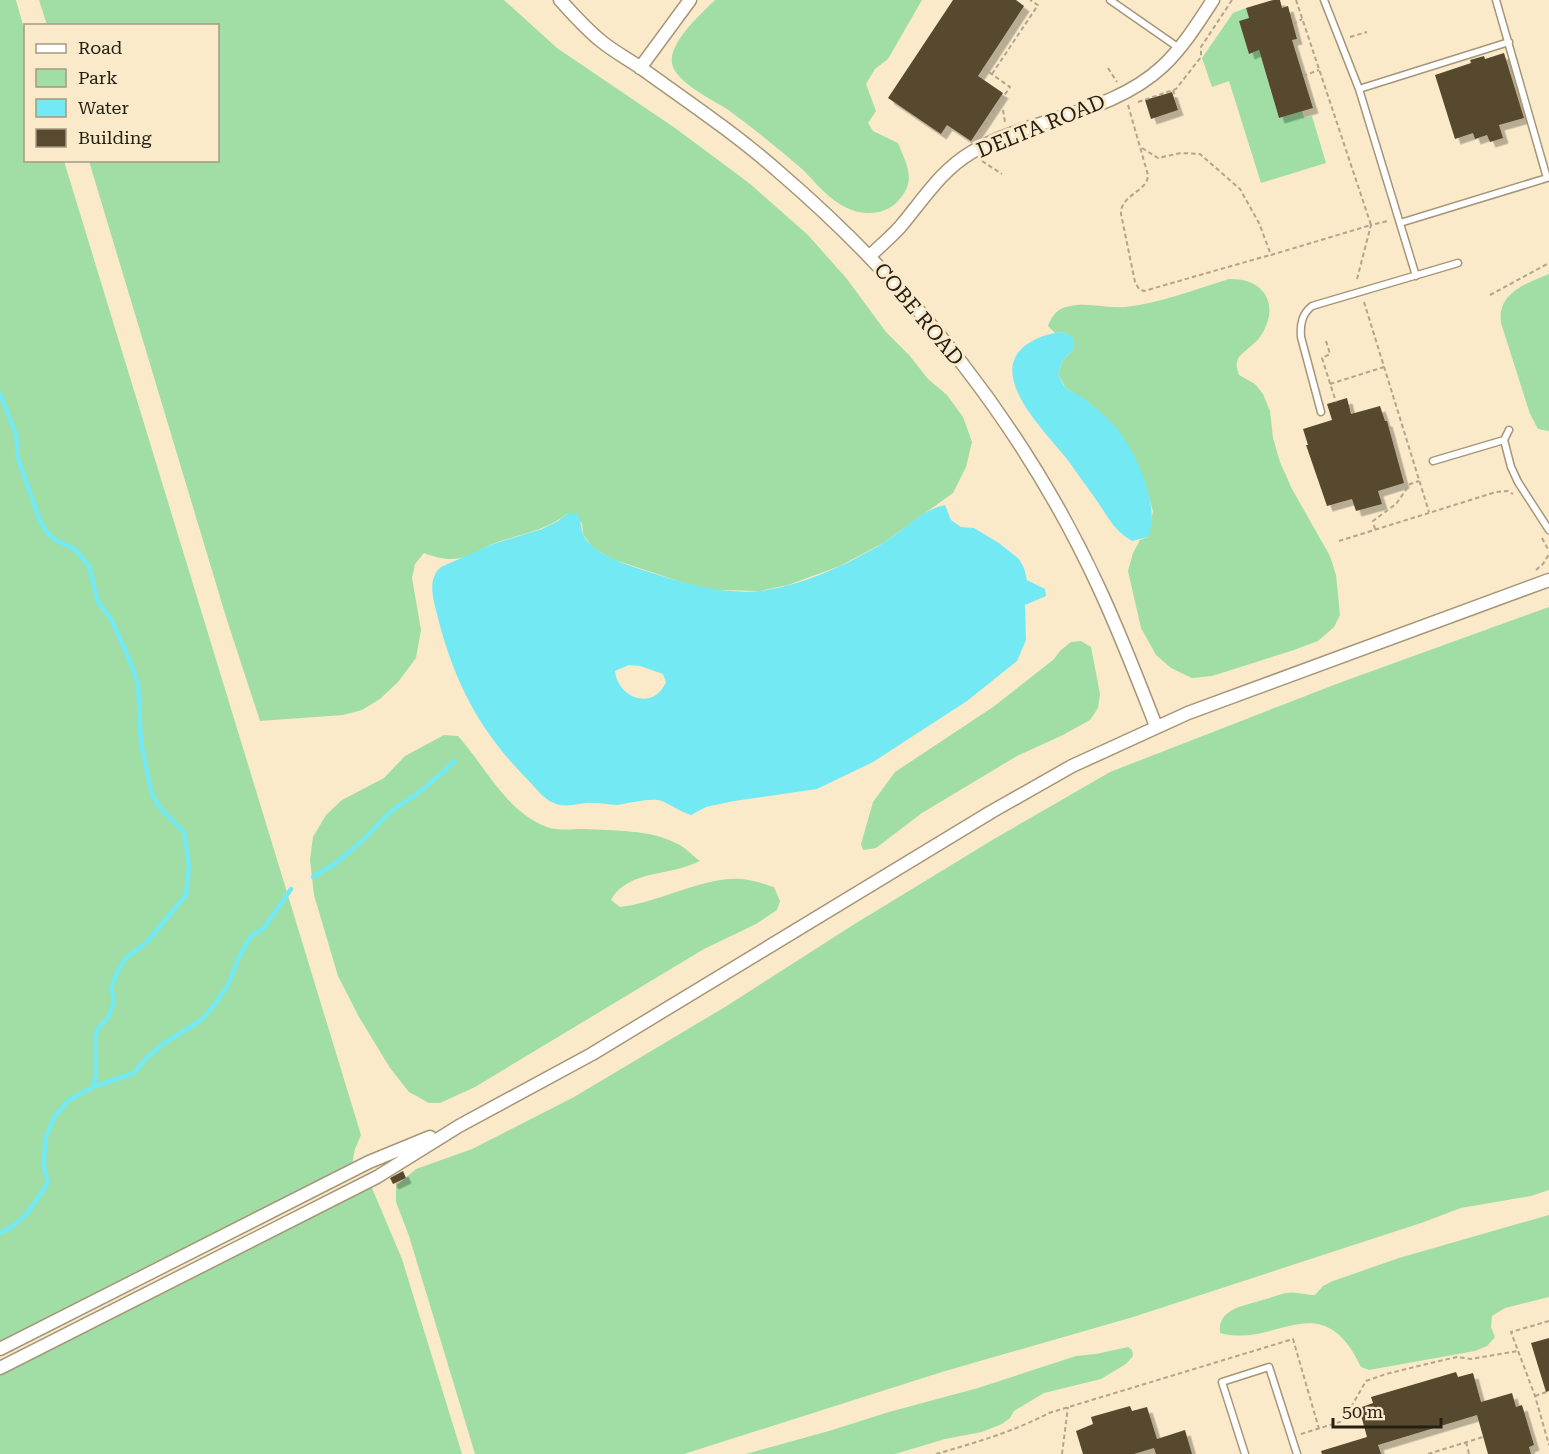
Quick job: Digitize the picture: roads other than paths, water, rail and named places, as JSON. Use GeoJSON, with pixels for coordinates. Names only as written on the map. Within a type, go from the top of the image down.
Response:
{"type":"FeatureCollection","features":[{"type":"Feature","properties":{"kind":"street","name":"COBE ROAD"},"geometry":{"type":"LineString","coordinates":[[560,0],[601,41],[778,171],[870,256],[920,310],[994,406],[1036,470],[1066,522],[1099,587],[1156,726]]}},
{"type":"Feature","properties":{"kind":"street"},"geometry":{"type":"LineString","coordinates":[[640,68],[690,0]]}},
{"type":"Feature","properties":{"kind":"street","name":"DELTA ROAD"},"geometry":{"type":"LineString","coordinates":[[870,256],[899,228],[951,166],[966,156],[1004,138],[1128,90],[1163,66],[1179,49],[1213,0]]}},
{"type":"Feature","properties":{"kind":"street"},"geometry":{"type":"LineString","coordinates":[[0,1368],[359,1186],[459,1126],[621,1037],[1072,766],[1156,726],[1549,580]]}},
{"type":"Feature","properties":{"kind":"street"},"geometry":{"type":"LineString","coordinates":[[0,1348],[351,1170],[459,1126]]}},
{"type":"Feature","properties":{"kind":"lane"},"geometry":{"type":"LineString","coordinates":[[1110,0],[1179,49]]}},
{"type":"Feature","properties":{"kind":"lane"},"geometry":{"type":"LineString","coordinates":[[1324,0],[1359,89],[1416,276]]}},
{"type":"Feature","properties":{"kind":"lane"},"geometry":{"type":"LineString","coordinates":[[1399,220],[1547,178],[1496,0]]}},
{"type":"Feature","properties":{"kind":"lane"},"geometry":{"type":"LineString","coordinates":[[1359,89],[1509,42]]}},
{"type":"Feature","properties":{"kind":"lane"},"geometry":{"type":"LineString","coordinates":[[1321,412],[1301,337],[1300,326],[1305,311],[1312,306],[1458,263]]}},
{"type":"Feature","properties":{"kind":"lane"},"geometry":{"type":"LineString","coordinates":[[1509,430],[1504,440],[1511,467],[1549,530]]}},
{"type":"Feature","properties":{"kind":"lane"},"geometry":{"type":"LineString","coordinates":[[1433,461],[1504,440]]}},
{"type":"Feature","properties":{"kind":"lane"},"geometry":{"type":"LineString","coordinates":[[351,1170],[359,1186]]}},
{"type":"Feature","properties":{"kind":"lane"},"geometry":{"type":"LineString","coordinates":[[1245,1454],[1222,1382],[1269,1367],[1297,1454]]}},
{"type":"Feature","properties":{"kind":"water"},"geometry":{"type":"Polygon","coordinates":[[[1064,332],[1074,339],[1074,349],[1063,360],[1058,374],[1064,386],[1088,402],[1112,423],[1129,446],[1149,493],[1151,524],[1148,537],[1132,541],[1117,529],[1070,463],[1036,422],[1016,389],[1012,373],[1015,358],[1026,345],[1035,339],[1064,332]]]}},
{"type":"Feature","properties":{"kind":"water"},"geometry":{"type":"Polygon","coordinates":[[[945,505],[951,520],[961,527],[974,528],[999,543],[1019,559],[1027,580],[1045,589],[1046,596],[1025,605],[1026,640],[1017,661],[967,701],[873,762],[817,789],[734,801],[706,807],[691,815],[658,800],[617,805],[590,803],[566,805],[554,803],[543,796],[496,744],[472,707],[453,667],[434,600],[433,579],[441,567],[493,544],[542,529],[568,513],[577,513],[583,534],[588,542],[606,556],[630,566],[698,586],[748,592],[792,584],[840,566],[883,543],[920,516],[945,505]],[[629,665],[615,671],[623,689],[637,698],[645,699],[660,691],[666,682],[663,674],[640,666],[629,665]]]}},
{"type":"Feature","properties":{"kind":"waterway"},"geometry":{"type":"LineString","coordinates":[[0,394],[16,434],[18,458],[40,521],[49,535],[75,549],[89,566],[98,602],[111,619],[129,659],[138,684],[141,743],[152,795],[161,809],[184,832],[189,865],[186,895],[148,941],[125,959],[117,973],[111,987],[114,1002],[108,1018],[95,1035],[96,1074],[93,1087]]}},
{"type":"Feature","properties":{"kind":"waterway"},"geometry":{"type":"LineString","coordinates":[[313,877],[336,863],[362,841],[389,813],[426,787],[455,761]]}},
{"type":"Feature","properties":{"kind":"waterway"},"geometry":{"type":"LineString","coordinates":[[0,1233],[22,1218],[48,1182],[44,1168],[45,1139],[55,1116],[69,1100],[93,1087],[134,1073],[164,1043],[200,1021],[228,985],[240,955],[251,936],[264,928],[291,889]]}}]}
